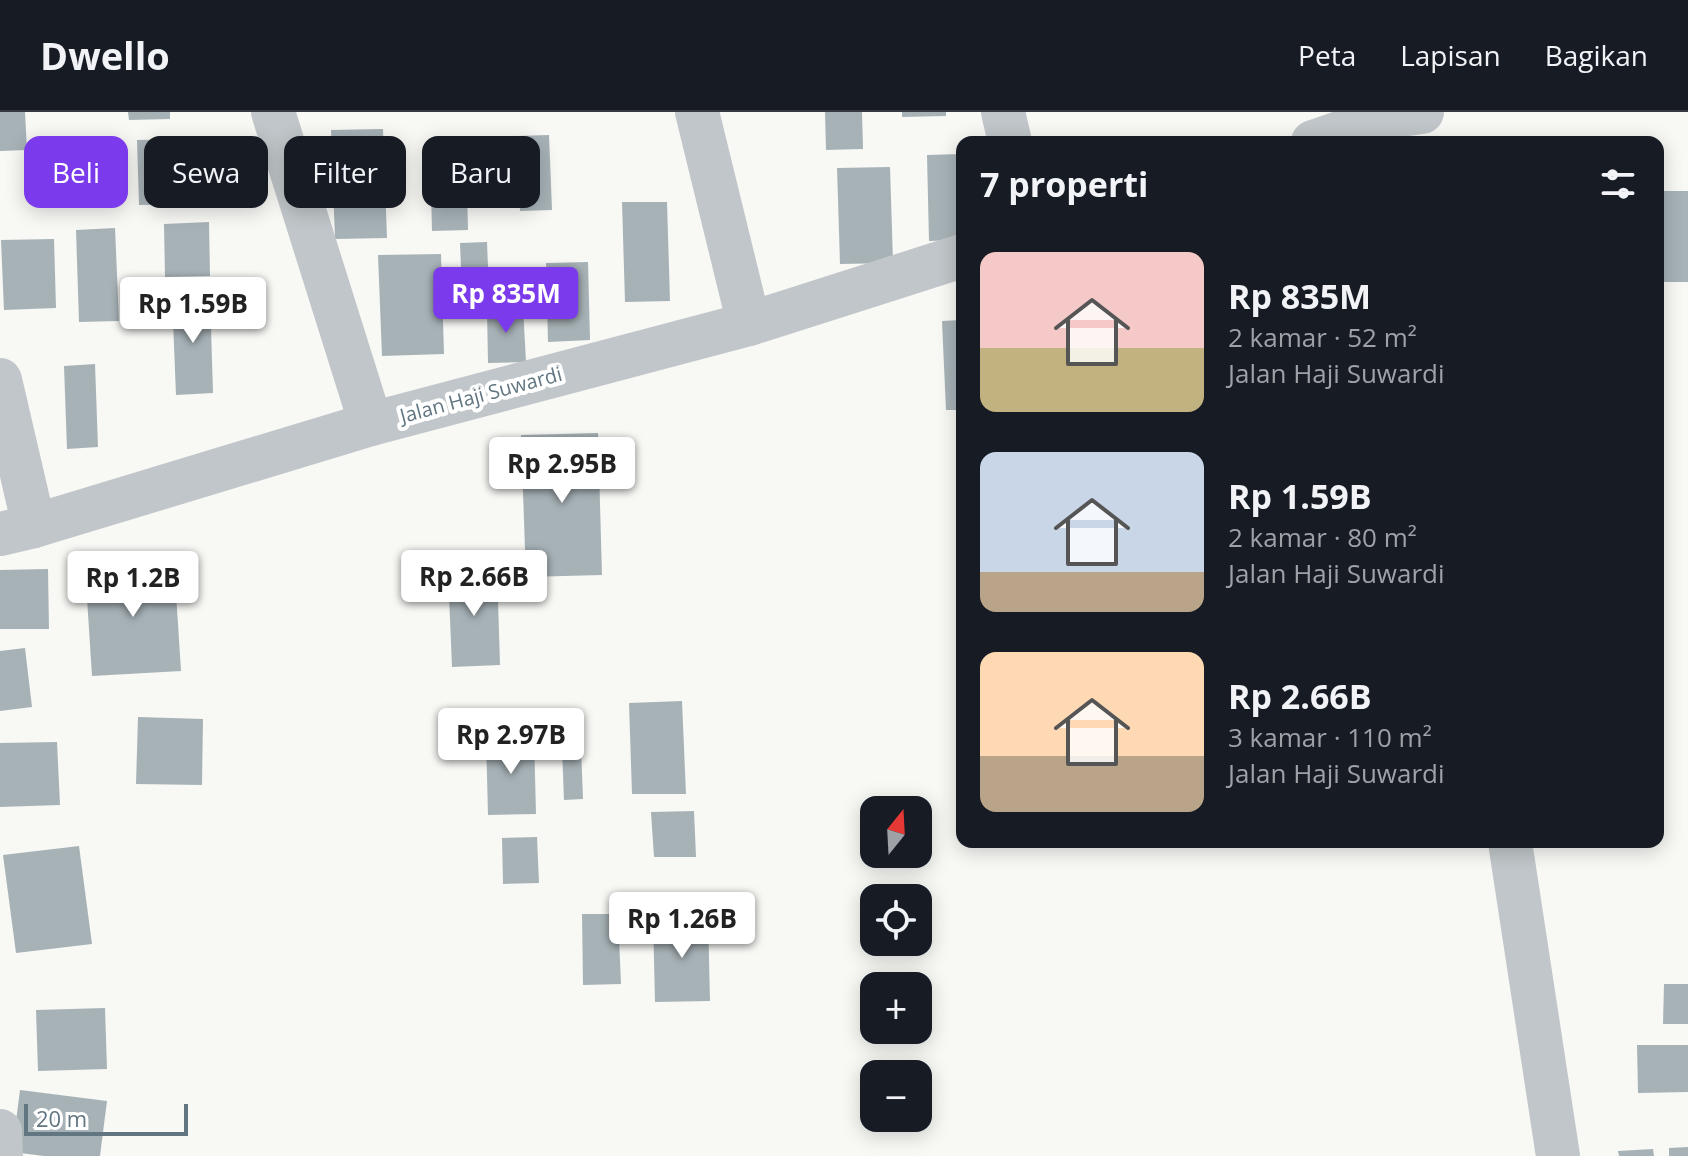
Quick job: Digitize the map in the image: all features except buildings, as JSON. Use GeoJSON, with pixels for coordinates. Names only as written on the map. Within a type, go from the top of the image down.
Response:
{"type":"FeatureCollection","features":[{"type":"Feature","properties":{"kind":"street"},"geometry":{"type":"LineString","coordinates":[[273,112],[371,424]]}},
{"type":"Feature","properties":{"kind":"street"},"geometry":{"type":"LineString","coordinates":[[697,112],[749,324]]}},
{"type":"Feature","properties":{"kind":"street"},"geometry":{"type":"LineString","coordinates":[[1003,112],[1009,136]]}},
{"type":"Feature","properties":{"kind":"street"},"geometry":{"type":"LineString","coordinates":[[1342,136],[1399,124]]}},
{"type":"Feature","properties":{"kind":"street","name":"Jalan Haji Suwardi"},"geometry":{"type":"LineString","coordinates":[[17,530],[371,424],[749,324],[956,258]]}},
{"type":"Feature","properties":{"kind":"street"},"geometry":{"type":"LineString","coordinates":[[0,380],[17,530]]}},
{"type":"Feature","properties":{"kind":"street"},"geometry":{"type":"LineString","coordinates":[[1511,848],[1558,1156]]}},
{"type":"Feature","properties":{"kind":"street"},"geometry":{"type":"LineString","coordinates":[[0,1131],[1,1156]]}}]}
